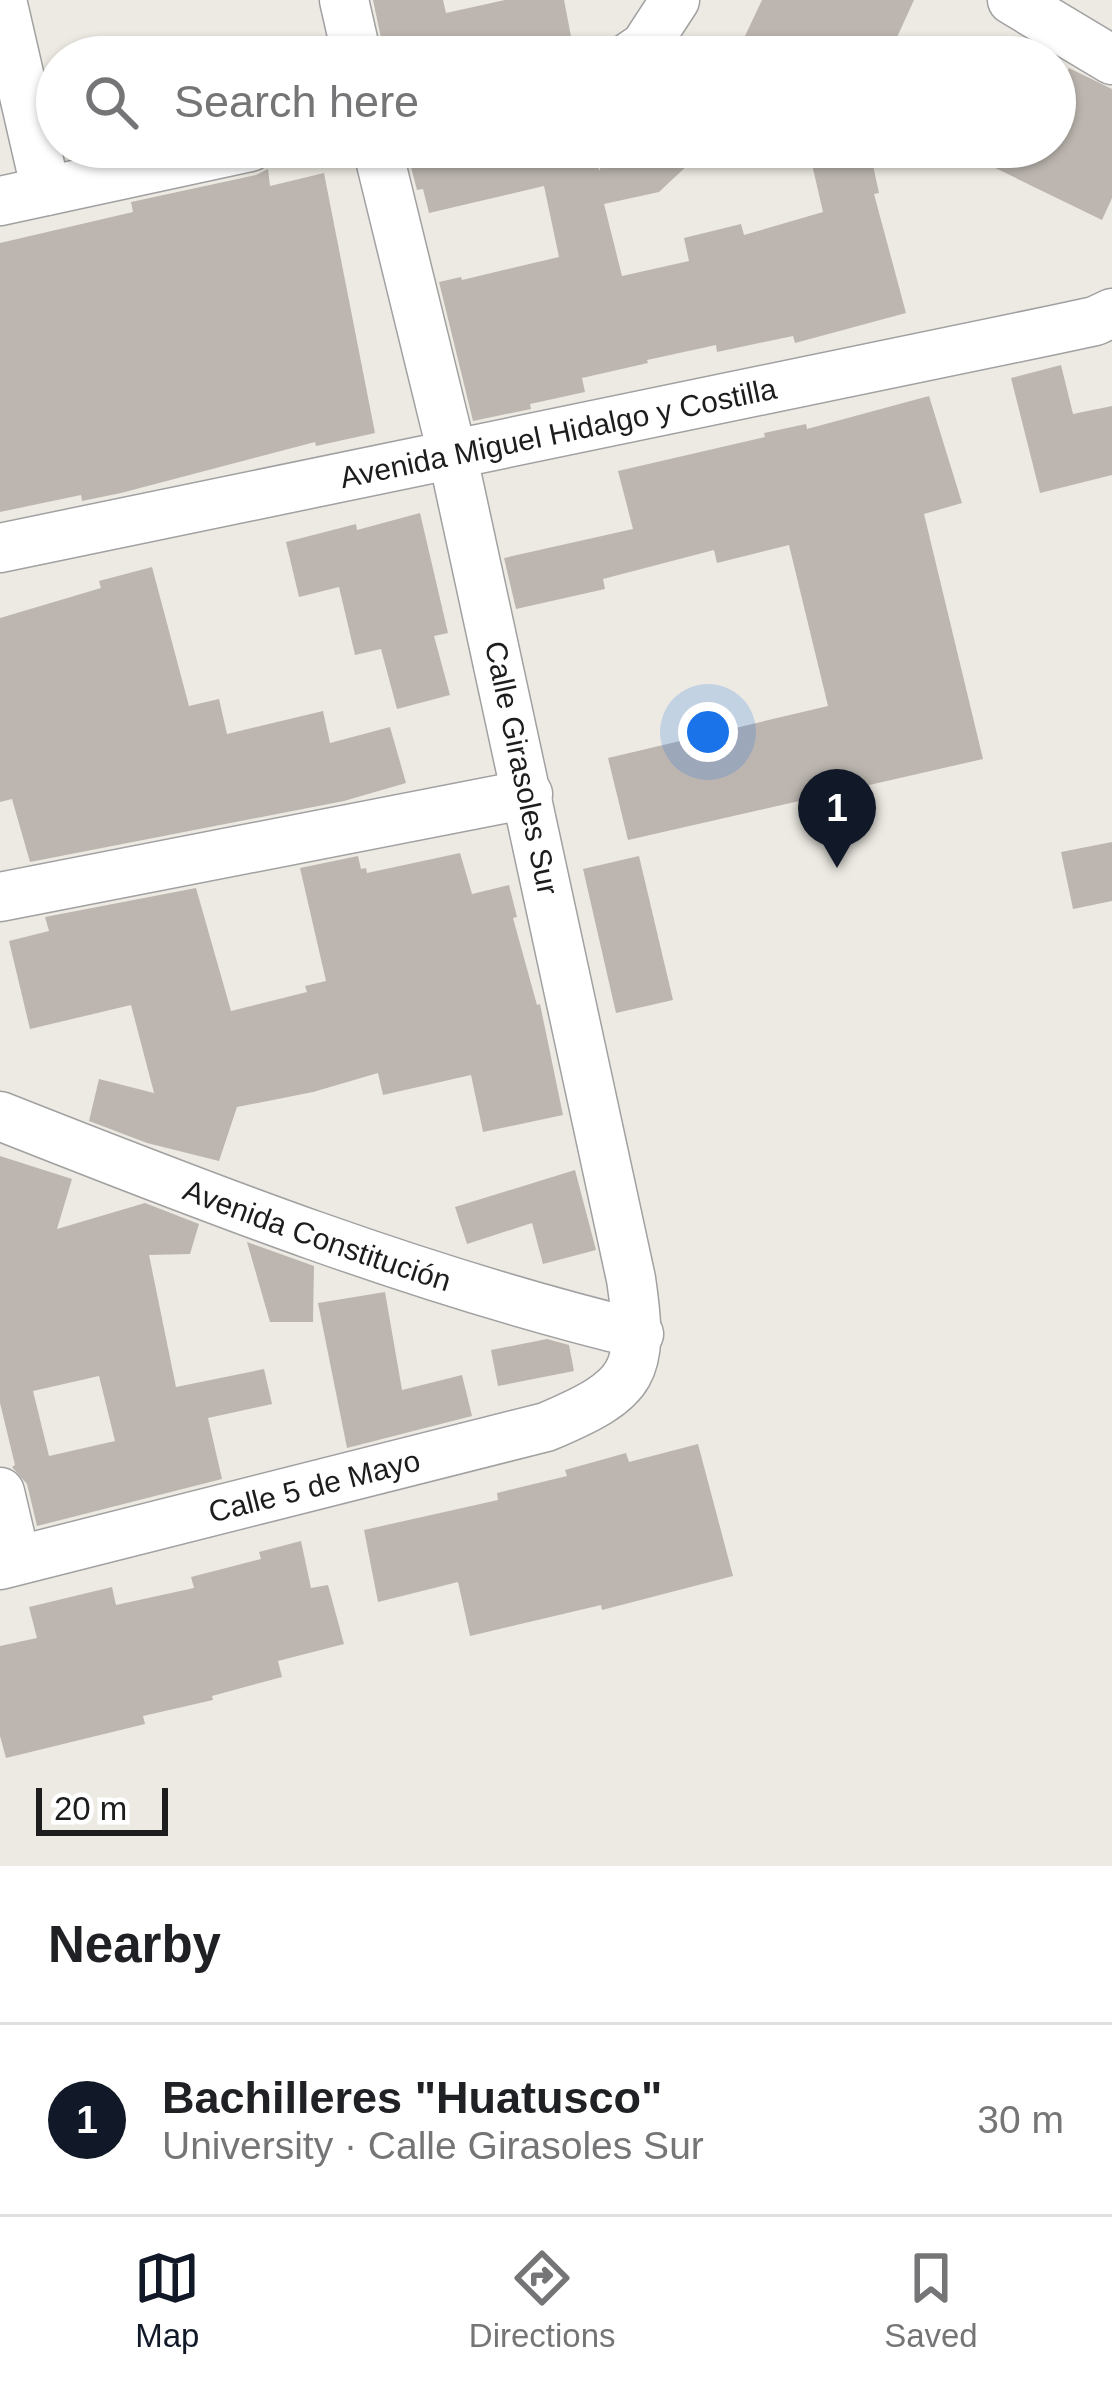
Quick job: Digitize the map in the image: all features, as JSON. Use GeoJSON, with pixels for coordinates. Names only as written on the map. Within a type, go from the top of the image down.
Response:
{"type":"FeatureCollection","features":[{"type":"Feature","properties":{"kind":"street"},"geometry":{"type":"LineString","coordinates":[[2,0],[23,196],[153,168]]}},
{"type":"Feature","properties":{"kind":"street"},"geometry":{"type":"LineString","coordinates":[[344,0],[352,36]]}},
{"type":"Feature","properties":{"kind":"street"},"geometry":{"type":"LineString","coordinates":[[651,36],[675,0]]}},
{"type":"Feature","properties":{"kind":"street"},"geometry":{"type":"LineString","coordinates":[[1012,0],[1072,36]]}},
{"type":"Feature","properties":{"kind":"street"},"geometry":{"type":"LineString","coordinates":[[1076,38],[1112,60]]}},
{"type":"Feature","properties":{"kind":"street","name":"Calle Girasoles Sur"},"geometry":{"type":"LineString","coordinates":[[382,168],[452,453],[632,1279],[639,1334],[635,1364],[617,1388]]}},
{"type":"Feature","properties":{"kind":"street","name":"Avenida Miguel Hidalgo y Costilla"},"geometry":{"type":"LineString","coordinates":[[0,548],[1053,330],[1112,313]]}},
{"type":"Feature","properties":{"kind":"street"},"geometry":{"type":"LineString","coordinates":[[0,897],[528,794]]}},
{"type":"Feature","properties":{"kind":"street","name":"Avenida Constitución"},"geometry":{"type":"LineString","coordinates":[[0,1115],[226,1205],[436,1278],[542,1311],[639,1334]]}},
{"type":"Feature","properties":{"kind":"street","name":"Calle 5 de Mayo"},"geometry":{"type":"LineString","coordinates":[[8,1562],[546,1427],[583,1412],[617,1388]]}},
{"type":"Feature","properties":{"kind":"street"},"geometry":{"type":"LineString","coordinates":[[0,1492],[8,1562]]}},
{"type":"Feature","properties":{"kind":"building"},"geometry":{"type":"Polygon","coordinates":[[[373,0],[443,0],[446,13],[505,0],[564,0],[571,36],[381,36],[373,0]]]}},
{"type":"Feature","properties":{"kind":"building"},"geometry":{"type":"Polygon","coordinates":[[[762,0],[914,0],[898,36],[745,36],[762,0]]]}},
{"type":"Feature","properties":{"kind":"building"},"geometry":{"type":"Polygon","coordinates":[[[1076,71],[1112,89],[1112,198],[1102,220],[995,168],[1076,168],[1076,71]]]}},
{"type":"Feature","properties":{"kind":"building"},"geometry":{"type":"Polygon","coordinates":[[[411,168],[685,168],[659,192],[604,204],[622,276],[689,261],[684,238],[741,224],[744,235],[823,212],[813,168],[874,168],[879,193],[874,194],[906,313],[795,343],[793,336],[717,352],[716,345],[647,360],[582,378],[585,392],[473,421],[439,282],[559,257],[544,186],[429,213],[423,189],[417,190],[411,168]]]}},
{"type":"Feature","properties":{"kind":"building"},"geometry":{"type":"Polygon","coordinates":[[[268,169],[270,186],[324,173],[375,433],[316,446],[315,442],[121,493],[82,501],[81,495],[0,512],[0,243],[133,212],[131,202],[268,169]]]}},
{"type":"Feature","properties":{"kind":"building"},"geometry":{"type":"Polygon","coordinates":[[[1061,365],[1073,414],[1112,406],[1112,475],[1040,493],[1011,378],[1061,365]]]}},
{"type":"Feature","properties":{"kind":"building"},"geometry":{"type":"Polygon","coordinates":[[[929,396],[962,503],[924,514],[983,759],[628,840],[608,758],[828,706],[789,545],[717,563],[714,550],[603,579],[605,589],[516,609],[504,558],[633,529],[618,471],[929,396]]]}},
{"type":"Feature","properties":{"kind":"building"},"geometry":{"type":"Polygon","coordinates":[[[420,513],[448,633],[434,636],[450,695],[397,709],[381,649],[355,655],[339,587],[299,597],[286,542],[420,513]]]}},
{"type":"Feature","properties":{"kind":"building"},"geometry":{"type":"Polygon","coordinates":[[[152,567],[189,706],[219,699],[227,734],[323,711],[330,743],[390,727],[406,783],[344,801],[30,862],[12,799],[0,802],[0,618],[101,588],[99,581],[152,567]]]}},
{"type":"Feature","properties":{"kind":"building"},"geometry":{"type":"Polygon","coordinates":[[[1112,842],[1112,901],[1073,909],[1061,852],[1112,842]]]}},
{"type":"Feature","properties":{"kind":"building"},"geometry":{"type":"Polygon","coordinates":[[[460,853],[472,894],[509,885],[517,917],[513,918],[540,1004],[563,1115],[483,1132],[471,1075],[383,1095],[378,1073],[237,1107],[219,1161],[147,1143],[89,1121],[99,1079],[154,1093],[131,1005],[30,1029],[9,941],[49,931],[45,917],[196,888],[231,1011],[307,992],[305,986],[326,981],[300,868],[358,856],[367,873],[460,853]]]}},
{"type":"Feature","properties":{"kind":"building"},"geometry":{"type":"Polygon","coordinates":[[[639,856],[673,1000],[616,1013],[583,869],[639,856]]]}},
{"type":"Feature","properties":{"kind":"building"},"geometry":{"type":"Polygon","coordinates":[[[0,1156],[72,1179],[57,1229],[145,1203],[199,1224],[190,1254],[149,1255],[176,1387],[264,1369],[272,1404],[208,1418],[222,1479],[37,1526],[27,1484],[12,1467],[0,1403],[0,1156]],[[99,1376],[33,1391],[49,1456],[115,1441],[99,1376]]]}},
{"type":"Feature","properties":{"kind":"building"},"geometry":{"type":"Polygon","coordinates":[[[575,1170],[596,1250],[543,1264],[532,1223],[467,1244],[455,1207],[575,1170]]]}},
{"type":"Feature","properties":{"kind":"building"},"geometry":{"type":"Polygon","coordinates":[[[247,1242],[314,1266],[313,1322],[270,1322],[247,1242]]]}},
{"type":"Feature","properties":{"kind":"building"},"geometry":{"type":"Polygon","coordinates":[[[385,1292],[402,1390],[462,1375],[472,1416],[347,1448],[318,1303],[385,1292]]]}},
{"type":"Feature","properties":{"kind":"building"},"geometry":{"type":"Polygon","coordinates":[[[547,1339],[569,1345],[574,1371],[498,1386],[491,1350],[547,1339]]]}},
{"type":"Feature","properties":{"kind":"building"},"geometry":{"type":"Polygon","coordinates":[[[698,1444],[733,1576],[602,1610],[601,1605],[470,1636],[458,1582],[378,1602],[364,1530],[498,1500],[497,1493],[567,1476],[565,1470],[626,1453],[629,1462],[698,1444]]]}},
{"type":"Feature","properties":{"kind":"building"},"geometry":{"type":"Polygon","coordinates":[[[301,1541],[311,1588],[328,1585],[344,1644],[278,1661],[282,1677],[143,1716],[145,1724],[6,1758],[0,1736],[0,1646],[37,1638],[29,1607],[112,1587],[116,1605],[194,1588],[191,1577],[261,1559],[259,1552],[301,1541]]]}},
{"type":"Feature","properties":{"kind":"place","name":"Bachilleres \"Huatusco\""},"geometry":{"type":"Point","coordinates":[837,868]}}]}
